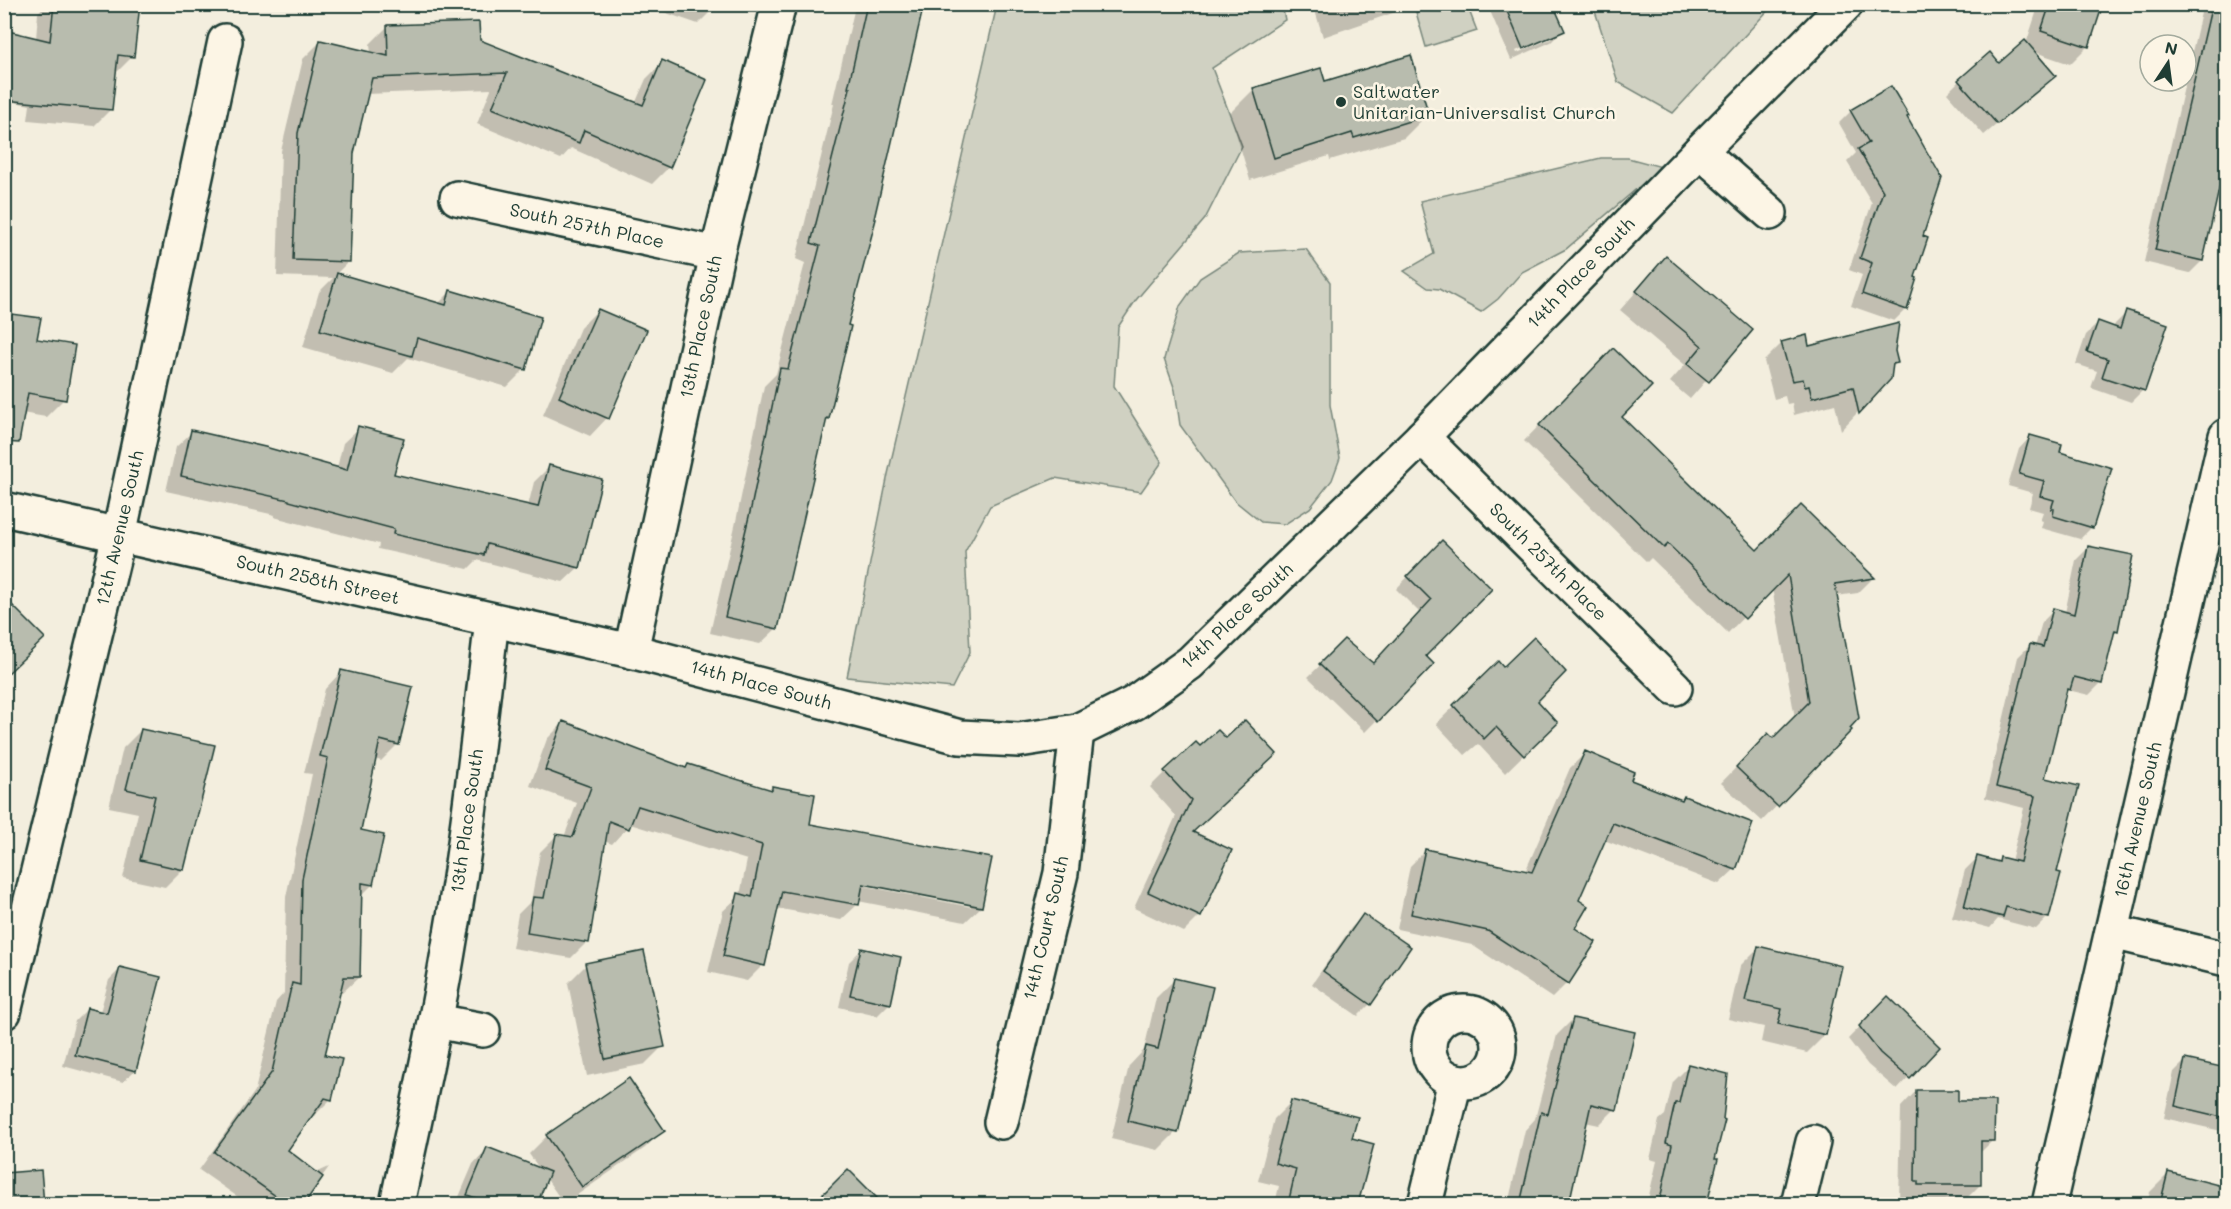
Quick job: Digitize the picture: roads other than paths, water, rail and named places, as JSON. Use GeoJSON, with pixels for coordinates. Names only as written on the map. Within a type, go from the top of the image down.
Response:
{"type":"FeatureCollection","features":[{"type":"Feature","properties":{"kind":"street","name":"13th Place South"},"geometry":{"type":"LineString","coordinates":[[631,651],[717,254],[779,4]]}},
{"type":"Feature","properties":{"kind":"street","name":"14th Place South"},"geometry":{"type":"LineString","coordinates":[[631,651],[960,736],[1019,740],[1077,731],[1134,703],[1190,663],[1422,437],[1846,4]]}},
{"type":"Feature","properties":{"kind":"street","name":"12th Avenue South"},"geometry":{"type":"LineString","coordinates":[[4,1012],[119,535],[225,40]]}},
{"type":"Feature","properties":{"kind":"street"},"geometry":{"type":"LineString","coordinates":[[1700,151],[1770,213]]}},
{"type":"Feature","properties":{"kind":"street","name":"South 257th Place"},"geometry":{"type":"LineString","coordinates":[[457,198],[717,254]]}},
{"type":"Feature","properties":{"kind":"street","name":"16th Avenue South"},"geometry":{"type":"LineString","coordinates":[[2049,1204],[2226,436]]}},
{"type":"Feature","properties":{"kind":"street","name":"South 257th Place"},"geometry":{"type":"LineString","coordinates":[[1422,437],[1675,688]]}},
{"type":"Feature","properties":{"kind":"street","name":"South 258th Street"},"geometry":{"type":"LineString","coordinates":[[4,509],[631,651]]}},
{"type":"Feature","properties":{"kind":"street","name":"13th Place South"},"geometry":{"type":"LineString","coordinates":[[397,1204],[450,943],[492,620]]}},
{"type":"Feature","properties":{"kind":"street","name":"14th Court South"},"geometry":{"type":"LineString","coordinates":[[1001,1122],[1061,873],[1077,731]]}},
{"type":"Feature","properties":{"kind":"street"},"geometry":{"type":"LineString","coordinates":[[2112,932],[2226,959]]}},
{"type":"Feature","properties":{"kind":"street"},"geometry":{"type":"LineString","coordinates":[[436,1020],[483,1030]]}},
{"type":"Feature","properties":{"kind":"street"},"geometry":{"type":"LineString","coordinates":[[1425,1204],[1455,1081]]}},
{"type":"Feature","properties":{"kind":"street"},"geometry":{"type":"LineString","coordinates":[[1798,1204],[1813,1142]]}},
{"type":"Feature","properties":{"kind":"place","name":"Saltwater Unitarian-Universalist Church"},"geometry":{"type":"Point","coordinates":[1341,102]}}]}
